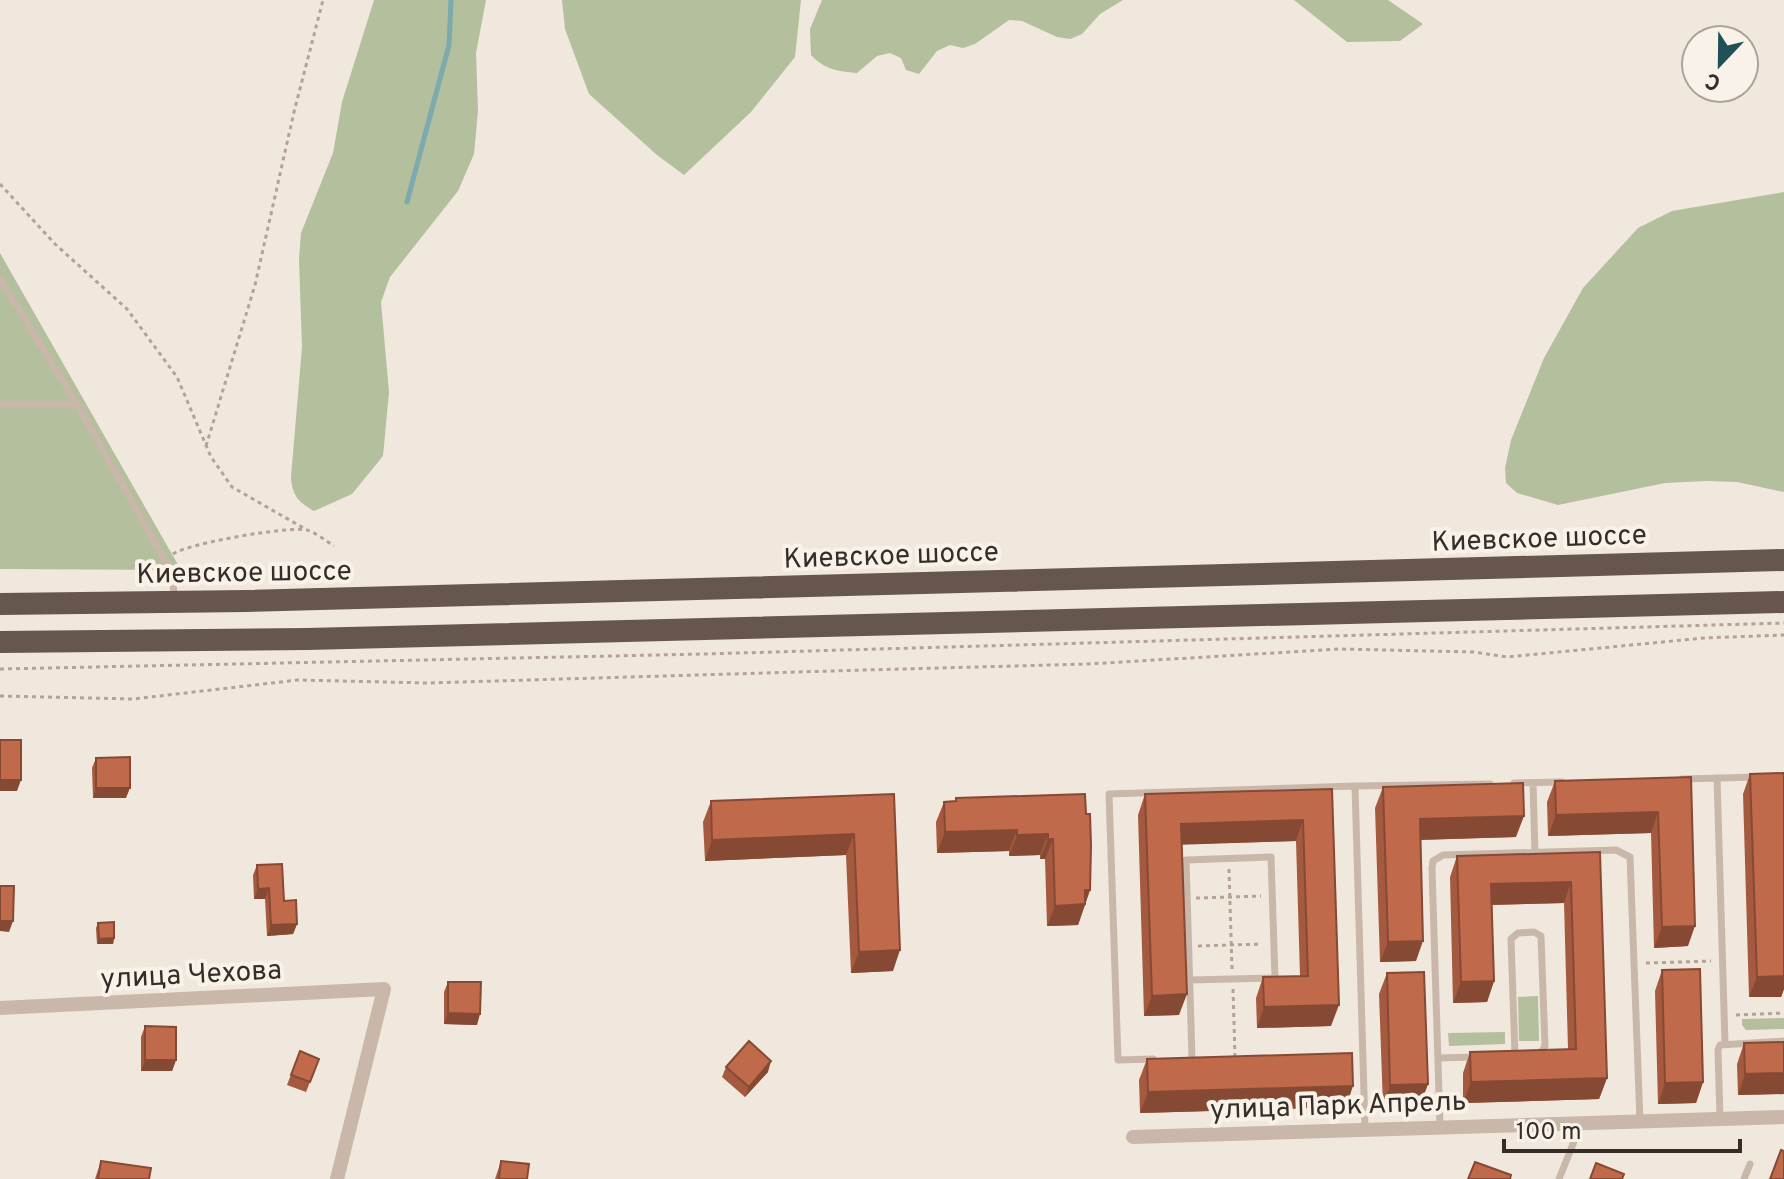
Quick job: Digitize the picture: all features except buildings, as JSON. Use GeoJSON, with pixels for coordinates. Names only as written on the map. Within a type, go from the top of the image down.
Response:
{"type":"FeatureCollection","features":[{"type":"Feature","properties":{"kind":"highway","name":"Киевское шоссе"},"geometry":{"type":"LineString","coordinates":[[0,604],[1784,560]]}},
{"type":"Feature","properties":{"kind":"highway"},"geometry":{"type":"LineString","coordinates":[[0,642],[307,639],[1784,602]]}},
{"type":"Feature","properties":{"kind":"street","name":"улица Чехова"},"geometry":{"type":"LineString","coordinates":[[0,1008],[384,989],[337,1179]]}},
{"type":"Feature","properties":{"kind":"street","name":"улица Парк Апрель"},"geometry":{"type":"LineString","coordinates":[[1133,1137],[1784,1117]]}},
{"type":"Feature","properties":{"kind":"lane"},"geometry":{"type":"LineString","coordinates":[[0,279],[77,404],[164,559],[174,582],[176,602]]}},
{"type":"Feature","properties":{"kind":"lane"},"geometry":{"type":"LineString","coordinates":[[0,404],[77,404]]}},
{"type":"Feature","properties":{"kind":"lane"},"geometry":{"type":"LineString","coordinates":[[1671,779],[1771,776]]}},
{"type":"Feature","properties":{"kind":"lane"},"geometry":{"type":"LineString","coordinates":[[1717,778],[1725,1043]]}},
{"type":"Feature","properties":{"kind":"lane"},"geometry":{"type":"LineString","coordinates":[[1162,1059],[1118,1060],[1109,794],[1579,782]]}},
{"type":"Feature","properties":{"kind":"lane"},"geometry":{"type":"LineString","coordinates":[[1533,783],[1535,853]]}},
{"type":"Feature","properties":{"kind":"lane"},"geometry":{"type":"LineString","coordinates":[[1355,786],[1365,1129]]}},
{"type":"Feature","properties":{"kind":"lane"},"geometry":{"type":"LineString","coordinates":[[1440,1127],[1433,861],[1443,855],[1616,850],[1630,857],[1640,1121]]}},
{"type":"Feature","properties":{"kind":"lane"},"geometry":{"type":"LineString","coordinates":[[1190,980],[1275,978],[1271,857],[1186,860],[1192,1058]]}},
{"type":"Feature","properties":{"kind":"lane"},"geometry":{"type":"LineString","coordinates":[[1499,1056],[1542,1054],[1545,1046],[1542,939],[1534,932],[1515,933],[1511,939],[1515,1055]]}},
{"type":"Feature","properties":{"kind":"lane"},"geometry":{"type":"LineString","coordinates":[[1720,1119],[1718,1050],[1725,1043],[1784,1041]]}},
{"type":"Feature","properties":{"kind":"lane"},"geometry":{"type":"LineString","coordinates":[[1347,1053],[1363,1053]]}},
{"type":"Feature","properties":{"kind":"lane"},"geometry":{"type":"LineString","coordinates":[[1438,1058],[1484,1056]]}},
{"type":"Feature","properties":{"kind":"lane"},"geometry":{"type":"LineString","coordinates":[[1177,1059],[1235,1057]]}},
{"type":"Feature","properties":{"kind":"lane"},"geometry":{"type":"LineString","coordinates":[[1559,1179],[1581,1122]]}},
{"type":"Feature","properties":{"kind":"lane"},"geometry":{"type":"LineString","coordinates":[[1744,1179],[1750,1164]]}},
{"type":"Feature","properties":{"kind":"path"},"geometry":{"type":"LineString","coordinates":[[206,446],[255,285],[323,0]]}},
{"type":"Feature","properties":{"kind":"path"},"geometry":{"type":"LineString","coordinates":[[0,184],[55,244],[127,309],[177,377],[206,446],[232,487],[334,546]]}},
{"type":"Feature","properties":{"kind":"path"},"geometry":{"type":"LineString","coordinates":[[164,559],[181,548],[198,544],[264,532],[307,530]]}},
{"type":"Feature","properties":{"kind":"path"},"geometry":{"type":"LineString","coordinates":[[0,669],[704,654],[1784,623]]}},
{"type":"Feature","properties":{"kind":"path"},"geometry":{"type":"LineString","coordinates":[[0,696],[133,699],[298,680],[428,683],[1088,664],[1340,649],[1474,652],[1507,657],[1704,638],[1784,635]]}},
{"type":"Feature","properties":{"kind":"path"},"geometry":{"type":"LineString","coordinates":[[1228,859],[1235,1057]]}},
{"type":"Feature","properties":{"kind":"path"},"geometry":{"type":"LineString","coordinates":[[1187,898],[1272,895]]}},
{"type":"Feature","properties":{"kind":"path"},"geometry":{"type":"LineString","coordinates":[[1189,946],[1274,944]]}},
{"type":"Feature","properties":{"kind":"path"},"geometry":{"type":"LineString","coordinates":[[1635,963],[1722,961]]}},
{"type":"Feature","properties":{"kind":"path"},"geometry":{"type":"LineString","coordinates":[[1724,1015],[1784,1013]]}},
{"type":"Feature","properties":{"kind":"green space"},"geometry":{"type":"Polygon","coordinates":[[[374,0],[486,0],[476,53],[478,111],[474,154],[458,191],[390,277],[381,302],[389,392],[383,456],[352,494],[314,511],[297,497],[291,477],[302,347],[301,233],[333,153],[342,102],[374,0]]]}},
{"type":"Feature","properties":{"kind":"green space"},"geometry":{"type":"Polygon","coordinates":[[[562,0],[801,0],[795,57],[751,112],[684,175],[589,94],[565,29],[562,0]]]}},
{"type":"Feature","properties":{"kind":"green space"},"geometry":{"type":"Polygon","coordinates":[[[822,0],[1123,0],[1100,14],[1082,34],[1070,39],[1057,37],[1022,21],[1009,20],[975,44],[963,48],[950,45],[937,51],[919,74],[906,70],[901,58],[890,53],[877,56],[857,73],[821,64],[811,55],[810,29],[822,0]]]}},
{"type":"Feature","properties":{"kind":"green space"},"geometry":{"type":"Polygon","coordinates":[[[1294,0],[1388,0],[1423,24],[1400,41],[1347,42],[1294,0]]]}},
{"type":"Feature","properties":{"kind":"green space"},"geometry":{"type":"Polygon","coordinates":[[[1784,192],[1784,492],[1737,482],[1665,483],[1558,505],[1517,493],[1506,483],[1505,468],[1511,440],[1544,358],[1583,288],[1638,228],[1672,211],[1784,192]]]}},
{"type":"Feature","properties":{"kind":"green space"},"geometry":{"type":"Polygon","coordinates":[[[0,253],[181,570],[0,569],[0,253]]]}},
{"type":"Feature","properties":{"kind":"green space"},"geometry":{"type":"Polygon","coordinates":[[[1538,996],[1539,1041],[1519,1041],[1518,997],[1538,996]]]}},
{"type":"Feature","properties":{"kind":"green space"},"geometry":{"type":"Polygon","coordinates":[[[1784,1018],[1784,1029],[1746,1030],[1742,1025],[1742,1019],[1784,1018]]]}},
{"type":"Feature","properties":{"kind":"green space"},"geometry":{"type":"Polygon","coordinates":[[[1505,1032],[1505,1044],[1449,1046],[1448,1033],[1505,1032]]]}},
{"type":"Feature","properties":{"kind":"waterway"},"geometry":{"type":"LineString","coordinates":[[407,202],[449,45],[451,0]]}}]}
